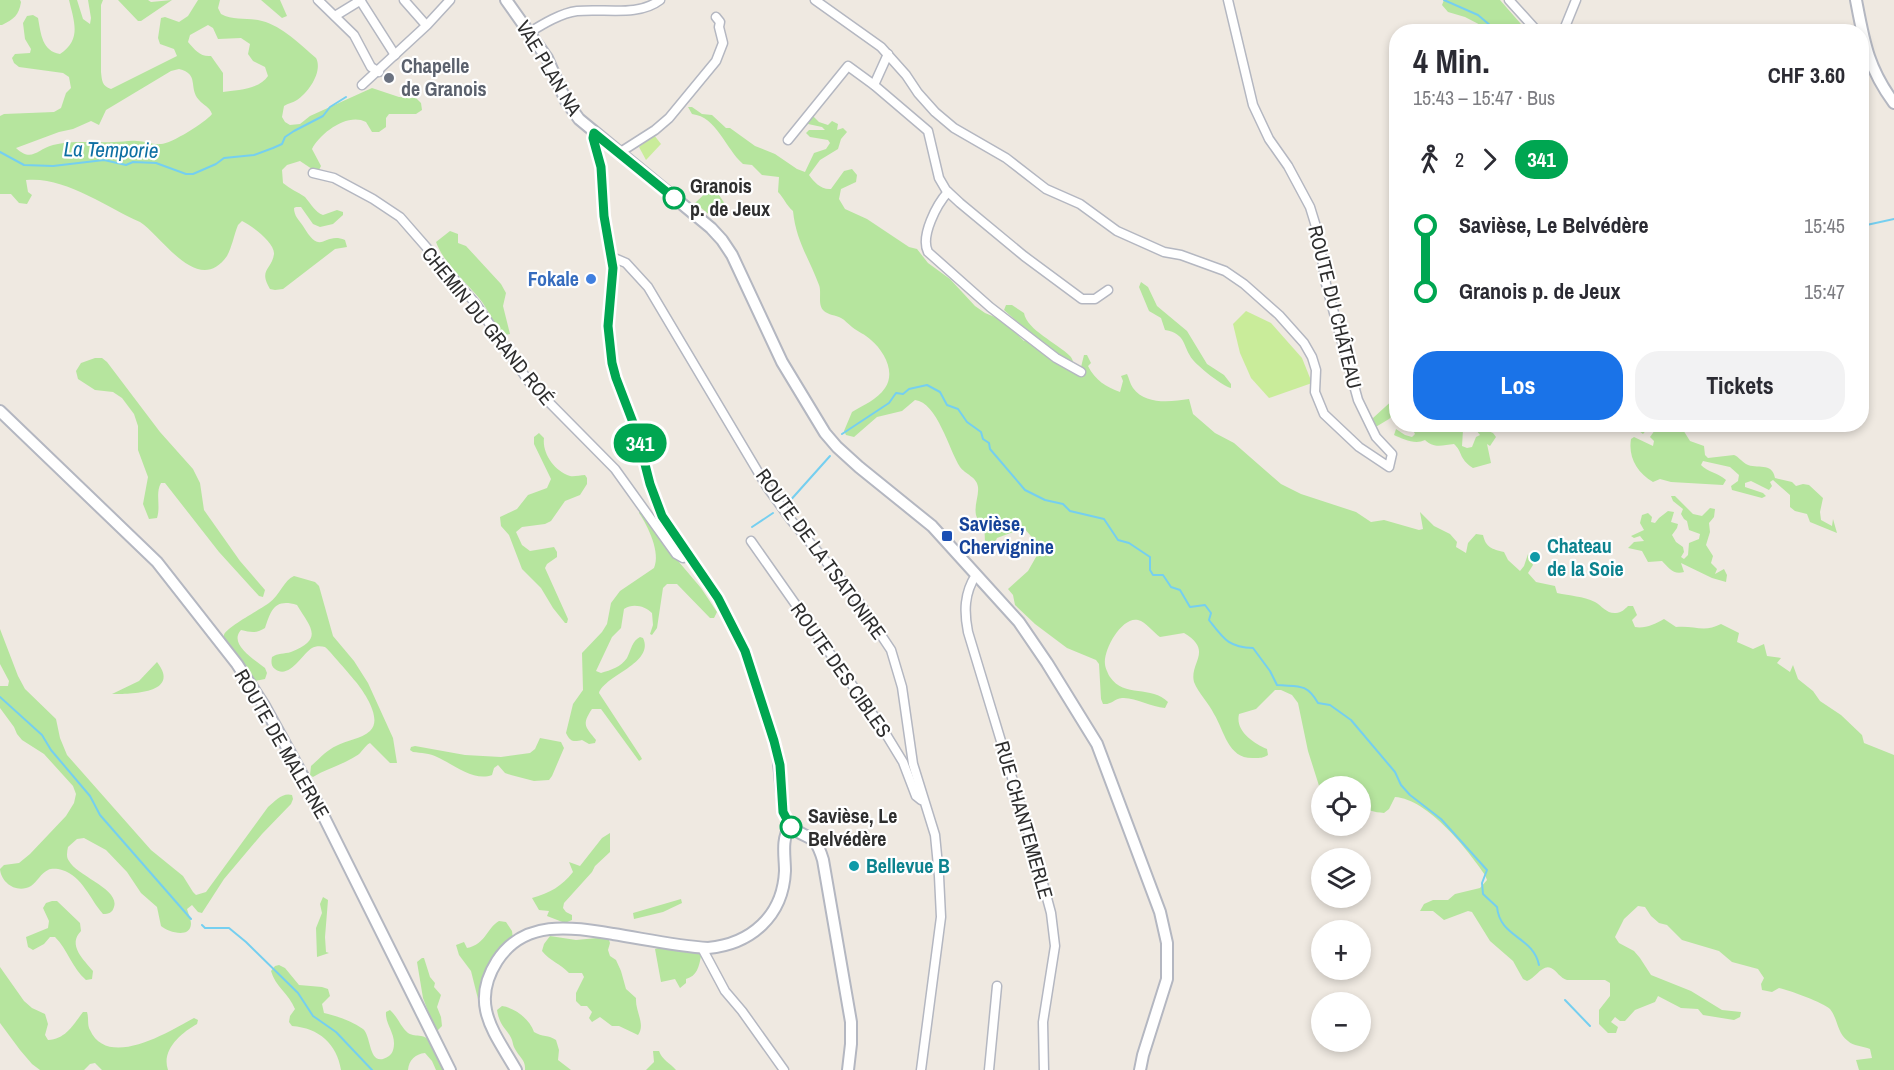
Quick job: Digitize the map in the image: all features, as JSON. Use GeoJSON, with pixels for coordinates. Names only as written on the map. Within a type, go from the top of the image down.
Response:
{"type":"FeatureCollection","features":[{"type":"Feature","properties":{"kind":"street"},"geometry":{"type":"LineString","coordinates":[[318,0],[354,35],[371,67],[379,72]]}},
{"type":"Feature","properties":{"kind":"street"},"geometry":{"type":"LineString","coordinates":[[335,16],[361,0],[395,55]]}},
{"type":"Feature","properties":{"kind":"street"},"geometry":{"type":"LineString","coordinates":[[404,0],[426,26]]}},
{"type":"Feature","properties":{"kind":"street"},"geometry":{"type":"LineString","coordinates":[[362,86],[379,72],[450,0]]}},
{"type":"Feature","properties":{"kind":"street","name":"VAE PLAN NA"},"geometry":{"type":"LineString","coordinates":[[506,0],[552,66],[571,109],[594,133],[711,228],[722,240],[732,255],[782,362],[833,442],[859,467],[932,526],[1023,628],[1094,738],[1107,766],[1162,919],[1168,948],[1167,979],[1140,1070]]}},
{"type":"Feature","properties":{"kind":"street"},"geometry":{"type":"LineString","coordinates":[[530,32],[572,12],[638,9],[651,6],[660,0]]}},
{"type":"Feature","properties":{"kind":"street","name":"ROUTE DU CHÂTEAU"},"geometry":{"type":"LineString","coordinates":[[815,0],[888,54],[934,112],[954,128],[1006,158],[1046,189],[1080,204],[1117,231],[1164,252],[1181,255],[1225,271],[1244,284],[1279,315],[1304,343],[1316,370],[1315,392],[1324,414],[1359,447],[1389,467],[1392,453],[1376,437],[1358,400],[1326,284],[1318,235],[1310,207],[1288,166],[1269,139],[1253,105],[1228,0]]}},
{"type":"Feature","properties":{"kind":"street"},"geometry":{"type":"LineString","coordinates":[[1509,0],[1531,24]]}},
{"type":"Feature","properties":{"kind":"street"},"geometry":{"type":"LineString","coordinates":[[1566,24],[1576,0]]}},
{"type":"Feature","properties":{"kind":"street"},"geometry":{"type":"LineString","coordinates":[[1856,0],[1861,24]]}},
{"type":"Feature","properties":{"kind":"street"},"geometry":{"type":"LineString","coordinates":[[619,153],[655,130],[669,118],[716,61],[723,43],[720,22],[716,17]]}},
{"type":"Feature","properties":{"kind":"street"},"geometry":{"type":"LineString","coordinates":[[874,85],[888,54]]}},
{"type":"Feature","properties":{"kind":"street"},"geometry":{"type":"LineString","coordinates":[[1869,59],[1883,89],[1894,103]]}},
{"type":"Feature","properties":{"kind":"street"},"geometry":{"type":"LineString","coordinates":[[788,140],[848,66],[929,132],[937,175],[948,192],[1017,250],[1082,299],[1095,299],[1108,290]]}},
{"type":"Feature","properties":{"kind":"street"},"geometry":{"type":"LineString","coordinates":[[594,133],[593,138],[601,167],[604,216],[612,257],[613,279],[608,326],[612,363],[637,433],[656,502],[671,531],[724,606],[745,651],[780,765],[783,812],[796,832],[811,837],[823,860],[851,1022],[848,1070]]}},
{"type":"Feature","properties":{"kind":"street","name":"CHEMIN DU GRAND ROÉ"},"geometry":{"type":"LineString","coordinates":[[313,173],[334,178],[400,217],[482,312],[525,378],[615,469],[676,554],[683,558],[689,555]]}},
{"type":"Feature","properties":{"kind":"street"},"geometry":{"type":"LineString","coordinates":[[948,192],[930,226],[925,242],[928,252],[990,307],[1056,358],[1081,372]]}},
{"type":"Feature","properties":{"kind":"street","name":"ROUTE DE LA TSATONIRE"},"geometry":{"type":"LineString","coordinates":[[612,257],[626,263],[648,287],[767,487],[791,520],[855,596],[891,650],[902,687],[913,764],[935,835],[941,917],[921,1070]]}},
{"type":"Feature","properties":{"kind":"street","name":"ROUTE DE MALERNE"},"geometry":{"type":"LineString","coordinates":[[0,411],[157,562],[237,664],[263,704],[310,791],[450,1070]]}},
{"type":"Feature","properties":{"kind":"street","name":"ROUTE DES CIBLES"},"geometry":{"type":"LineString","coordinates":[[751,541],[881,726],[903,762],[916,796],[924,802]]}},
{"type":"Feature","properties":{"kind":"street","name":"RUE CHANTEMERLE"},"geometry":{"type":"LineString","coordinates":[[976,575],[969,588],[964,611],[968,632],[1051,913],[1055,946],[1043,1022],[1044,1070]]}},
{"type":"Feature","properties":{"kind":"street"},"geometry":{"type":"LineString","coordinates":[[516,1070],[491,1029],[485,1004],[488,983],[504,951],[520,938],[541,930],[566,927],[702,948],[725,946],[740,941],[751,936],[767,921],[776,906],[783,884],[785,837],[790,826]]}},
{"type":"Feature","properties":{"kind":"street"},"geometry":{"type":"LineString","coordinates":[[702,948],[725,991],[784,1070]]}},
{"type":"Feature","properties":{"kind":"street"},"geometry":{"type":"LineString","coordinates":[[988,1070],[997,986]]}},
{"type":"Feature","properties":{"kind":"green space"},"geometry":{"type":"Polygon","coordinates":[[[0,0],[20,0],[21,2],[15,16],[2,25],[0,25],[0,0]]]}},
{"type":"Feature","properties":{"kind":"green space"},"geometry":{"type":"Polygon","coordinates":[[[69,0],[77,0],[83,19],[90,24],[88,0],[103,0],[101,5],[101,72],[103,83],[111,89],[177,56],[174,49],[160,44],[158,38],[161,18],[165,17],[179,22],[188,16],[198,0],[220,0],[218,8],[221,14],[269,23],[291,36],[316,58],[318,69],[310,87],[297,100],[284,106],[282,117],[290,125],[300,124],[310,116],[372,88],[399,97],[416,98],[421,103],[422,110],[416,114],[389,114],[386,118],[386,127],[379,132],[372,132],[366,122],[359,120],[343,122],[328,131],[312,149],[321,166],[319,170],[315,171],[300,161],[287,165],[282,170],[283,183],[305,197],[320,214],[337,210],[343,212],[343,215],[333,224],[320,227],[313,224],[301,207],[294,208],[296,216],[309,235],[319,242],[338,238],[345,240],[347,247],[335,249],[283,289],[275,290],[270,289],[265,277],[274,254],[271,245],[262,235],[242,221],[238,225],[227,256],[216,267],[204,270],[181,260],[140,222],[70,188],[41,180],[26,180],[28,192],[32,195],[27,204],[19,203],[11,194],[0,194],[0,116],[54,112],[61,108],[66,93],[71,88],[69,77],[63,73],[19,67],[14,63],[12,58],[15,54],[30,53],[31,49],[25,39],[23,23],[27,16],[33,15],[38,18],[46,46],[60,54],[71,43],[75,30],[69,0]],[[208,25],[190,35],[188,42],[201,54],[211,56],[223,73],[223,92],[260,84],[268,76],[265,67],[253,61],[248,54],[250,44],[241,38],[218,39],[213,28],[208,25]],[[179,69],[171,71],[106,110],[99,125],[91,121],[16,148],[31,155],[53,145],[68,143],[134,141],[158,144],[180,137],[212,114],[196,95],[192,78],[179,69]]]}},
{"type":"Feature","properties":{"kind":"green space"},"geometry":{"type":"Polygon","coordinates":[[[118,0],[148,0],[151,2],[172,0],[138,21],[118,0]]]}},
{"type":"Feature","properties":{"kind":"green space"},"geometry":{"type":"Polygon","coordinates":[[[261,0],[280,0],[287,16],[282,18],[261,0]]]}},
{"type":"Feature","properties":{"kind":"green space"},"geometry":{"type":"Polygon","coordinates":[[[1444,0],[1500,0],[1521,24],[1478,24],[1448,12],[1442,5],[1444,0]]]}},
{"type":"Feature","properties":{"kind":"green space"},"geometry":{"type":"Polygon","coordinates":[[[688,107],[702,114],[712,115],[726,128],[730,128],[755,146],[775,154],[805,172],[814,153],[826,149],[830,143],[828,140],[810,137],[806,133],[809,130],[825,130],[822,127],[808,124],[810,117],[813,116],[819,122],[828,125],[832,121],[838,124],[837,130],[843,128],[847,132],[841,139],[838,149],[820,160],[809,175],[821,187],[831,189],[844,171],[852,169],[857,175],[856,182],[841,189],[839,199],[845,209],[867,219],[909,247],[917,249],[928,263],[950,279],[975,306],[1002,320],[1024,341],[1030,333],[1004,310],[1006,305],[1012,305],[1024,313],[1036,331],[1070,356],[1076,370],[1081,367],[1084,355],[1087,355],[1091,363],[1088,366],[1094,375],[1115,390],[1120,392],[1123,381],[1121,376],[1127,374],[1133,388],[1151,400],[1189,399],[1193,414],[1215,433],[1234,443],[1281,484],[1301,494],[1356,512],[1371,522],[1384,520],[1419,530],[1423,529],[1420,512],[1434,526],[1450,534],[1457,542],[1456,547],[1466,553],[1468,543],[1476,534],[1483,535],[1488,545],[1504,552],[1508,560],[1520,571],[1528,554],[1533,565],[1528,573],[1536,582],[1555,586],[1557,593],[1590,600],[1613,613],[1633,606],[1637,615],[1632,620],[1635,627],[1650,626],[1664,619],[1676,627],[1709,628],[1721,624],[1739,633],[1737,642],[1753,649],[1764,644],[1767,656],[1781,658],[1777,663],[1790,672],[1793,665],[1798,679],[1813,691],[1820,701],[1841,715],[1862,735],[1864,743],[1894,755],[1894,1070],[1859,1070],[1856,1060],[1872,1058],[1870,1049],[1850,1043],[1844,1038],[1835,1017],[1826,1006],[1784,989],[1779,988],[1772,992],[1762,990],[1761,984],[1764,978],[1758,969],[1732,962],[1719,951],[1682,940],[1667,925],[1659,923],[1651,916],[1645,907],[1638,906],[1624,919],[1615,937],[1619,943],[1634,951],[1651,975],[1691,991],[1722,1010],[1741,1012],[1740,1017],[1734,1020],[1703,1015],[1698,1009],[1681,1008],[1658,996],[1655,1002],[1635,1010],[1625,1021],[1620,1021],[1615,1017],[1611,1022],[1618,1027],[1616,1033],[1608,1033],[1599,1024],[1599,1010],[1610,996],[1610,983],[1605,980],[1567,980],[1548,967],[1527,981],[1523,979],[1513,961],[1490,941],[1472,912],[1468,911],[1444,920],[1433,911],[1420,911],[1424,904],[1433,900],[1448,900],[1455,894],[1480,888],[1487,880],[1485,875],[1446,827],[1421,807],[1408,800],[1395,797],[1389,809],[1384,813],[1371,811],[1371,776],[1316,776],[1298,703],[1292,695],[1275,690],[1256,709],[1239,714],[1238,720],[1242,731],[1251,740],[1267,749],[1268,755],[1260,758],[1246,757],[1233,750],[1194,682],[1198,646],[1184,633],[1160,637],[1138,620],[1132,620],[1120,628],[1110,643],[1105,658],[1109,676],[1123,687],[1154,694],[1168,702],[1165,708],[1127,698],[1103,704],[1099,664],[1096,660],[1067,648],[1035,624],[1015,605],[1013,595],[1008,589],[1028,571],[1040,550],[1024,528],[997,538],[993,547],[986,550],[984,530],[976,515],[977,484],[960,467],[942,428],[930,409],[915,400],[902,411],[877,417],[854,437],[846,435],[844,431],[852,412],[870,402],[885,388],[889,375],[887,362],[869,338],[822,308],[819,285],[800,240],[793,211],[778,192],[779,177],[762,175],[752,165],[743,164],[708,121],[692,114],[688,107]]]}},
{"type":"Feature","properties":{"kind":"green space"},"geometry":{"type":"Polygon","coordinates":[[[654,135],[661,144],[646,160],[639,147],[654,135]]]}},
{"type":"Feature","properties":{"kind":"green space"},"geometry":{"type":"Polygon","coordinates":[[[713,186],[725,204],[711,216],[695,203],[713,186]]]}},
{"type":"Feature","properties":{"kind":"green space"},"geometry":{"type":"Polygon","coordinates":[[[450,231],[458,234],[458,243],[466,246],[501,284],[506,293],[503,306],[510,334],[500,336],[482,303],[440,250],[436,242],[450,231]]]}},
{"type":"Feature","properties":{"kind":"green space"},"geometry":{"type":"Polygon","coordinates":[[[1141,282],[1148,287],[1157,306],[1187,331],[1207,364],[1224,375],[1231,384],[1231,388],[1196,363],[1177,334],[1165,330],[1161,318],[1149,311],[1139,287],[1141,282]]]}},
{"type":"Feature","properties":{"kind":"green space"},"geometry":{"type":"Polygon","coordinates":[[[1246,311],[1271,323],[1302,358],[1312,383],[1269,398],[1251,378],[1240,353],[1233,324],[1246,311]]]}},
{"type":"Feature","properties":{"kind":"green space"},"geometry":{"type":"Polygon","coordinates":[[[102,358],[107,362],[160,432],[193,469],[200,483],[204,510],[240,561],[265,590],[263,597],[259,596],[219,552],[165,483],[161,483],[159,487],[157,518],[149,519],[143,504],[148,477],[138,450],[138,426],[134,414],[122,398],[113,392],[95,390],[78,379],[76,371],[81,363],[102,358]]]}},
{"type":"Feature","properties":{"kind":"green space"},"geometry":{"type":"Polygon","coordinates":[[[1389,403],[1389,419],[1374,428],[1368,416],[1373,418],[1389,403]]]}},
{"type":"Feature","properties":{"kind":"green space"},"geometry":{"type":"Polygon","coordinates":[[[1395,432],[1412,437],[1414,432],[1463,432],[1462,446],[1467,448],[1472,447],[1476,437],[1480,435],[1478,432],[1491,432],[1496,437],[1490,446],[1487,444],[1491,463],[1473,468],[1465,461],[1454,444],[1442,446],[1428,443],[1425,440],[1413,442],[1394,435],[1395,432]]]}},
{"type":"Feature","properties":{"kind":"green space"},"geometry":{"type":"Polygon","coordinates":[[[1654,432],[1684,432],[1690,441],[1704,446],[1705,455],[1708,458],[1734,455],[1750,466],[1771,469],[1775,478],[1792,482],[1796,486],[1809,485],[1823,498],[1821,520],[1832,526],[1833,519],[1837,533],[1810,522],[1807,514],[1790,507],[1790,495],[1773,480],[1770,482],[1772,486],[1769,490],[1751,481],[1745,483],[1745,487],[1766,496],[1762,498],[1732,490],[1731,486],[1738,481],[1739,475],[1730,467],[1703,461],[1701,465],[1726,480],[1723,485],[1671,482],[1660,479],[1653,482],[1638,469],[1632,458],[1630,446],[1631,439],[1634,437],[1653,446],[1654,441],[1650,437],[1654,432]]]}},
{"type":"Feature","properties":{"kind":"green space"},"geometry":{"type":"Polygon","coordinates":[[[539,433],[544,438],[545,450],[554,466],[564,474],[585,475],[587,478],[587,484],[580,495],[565,501],[551,521],[522,527],[516,532],[522,545],[530,551],[554,547],[557,552],[557,557],[545,568],[568,619],[567,623],[553,608],[541,588],[522,569],[509,535],[501,526],[500,517],[517,509],[528,495],[547,488],[551,479],[534,444],[534,437],[539,433]]]}},
{"type":"Feature","properties":{"kind":"green space"},"geometry":{"type":"Polygon","coordinates":[[[1671,496],[1675,496],[1693,514],[1702,516],[1710,508],[1715,509],[1714,517],[1709,523],[1710,532],[1706,545],[1713,556],[1711,563],[1717,569],[1715,574],[1724,569],[1727,575],[1726,582],[1681,563],[1684,572],[1674,572],[1662,561],[1648,562],[1642,551],[1628,548],[1634,542],[1644,541],[1640,536],[1634,538],[1631,536],[1644,530],[1640,523],[1642,515],[1648,513],[1652,517],[1651,522],[1655,523],[1668,511],[1674,512],[1671,522],[1678,524],[1672,535],[1683,547],[1684,552],[1681,557],[1684,559],[1688,555],[1689,543],[1699,539],[1700,534],[1689,530],[1687,521],[1681,514],[1683,509],[1673,501],[1671,496]]]}},
{"type":"Feature","properties":{"kind":"green space"},"geometry":{"type":"Polygon","coordinates":[[[640,510],[717,612],[714,618],[710,618],[677,584],[667,584],[663,588],[657,628],[652,635],[650,634],[653,625],[652,613],[639,606],[624,609],[621,628],[612,637],[596,671],[601,673],[619,666],[627,658],[635,641],[640,637],[643,638],[645,647],[642,655],[603,686],[599,693],[641,757],[639,761],[601,709],[592,709],[586,722],[587,729],[596,740],[595,743],[589,744],[582,740],[572,741],[566,733],[573,704],[583,690],[582,653],[607,624],[611,603],[620,591],[654,568],[656,562],[655,547],[650,532],[639,513],[640,510]]]}},
{"type":"Feature","properties":{"kind":"green space"},"geometry":{"type":"Polygon","coordinates":[[[294,576],[315,582],[319,586],[333,636],[354,661],[368,683],[393,738],[397,763],[390,763],[370,743],[351,759],[313,777],[310,775],[311,766],[323,755],[336,746],[366,734],[373,726],[374,720],[371,706],[363,692],[325,647],[312,648],[295,665],[285,671],[280,672],[273,667],[272,657],[301,647],[311,637],[310,627],[297,605],[283,603],[278,605],[272,611],[265,628],[256,632],[241,630],[238,635],[238,641],[244,651],[265,668],[267,673],[265,679],[255,681],[226,643],[224,635],[226,632],[269,603],[294,576]]]}},
{"type":"Feature","properties":{"kind":"green space"},"geometry":{"type":"Polygon","coordinates":[[[0,629],[25,689],[56,719],[67,755],[151,850],[183,876],[196,895],[206,892],[268,807],[282,796],[292,795],[291,804],[224,879],[202,913],[192,905],[187,909],[191,924],[187,931],[178,933],[161,926],[157,907],[141,893],[127,872],[106,850],[84,838],[77,839],[68,847],[67,858],[73,867],[111,894],[114,907],[110,913],[103,914],[75,877],[62,870],[48,870],[31,886],[20,889],[11,886],[3,879],[0,869],[4,865],[19,863],[30,854],[66,816],[74,803],[76,794],[73,786],[44,754],[22,740],[0,708],[0,686],[8,686],[9,681],[0,664],[0,629]]]}},
{"type":"Feature","properties":{"kind":"green space"},"geometry":{"type":"Polygon","coordinates":[[[157,662],[163,673],[163,680],[158,686],[151,690],[130,694],[112,694],[139,681],[157,662]]]}},
{"type":"Feature","properties":{"kind":"green space"},"geometry":{"type":"Polygon","coordinates":[[[540,738],[561,742],[564,748],[549,780],[534,781],[511,775],[505,773],[498,765],[494,768],[492,775],[478,776],[434,756],[410,750],[415,746],[465,755],[501,757],[530,753],[535,749],[540,738]]]}},
{"type":"Feature","properties":{"kind":"green space"},"geometry":{"type":"Polygon","coordinates":[[[610,833],[610,852],[564,903],[563,908],[572,915],[572,920],[565,923],[547,916],[549,911],[539,910],[532,898],[560,885],[573,872],[569,862],[580,866],[602,838],[610,833]]]}},
{"type":"Feature","properties":{"kind":"green space"},"geometry":{"type":"Polygon","coordinates":[[[323,897],[328,900],[325,937],[326,952],[329,953],[317,957],[316,928],[322,913],[320,904],[323,897]]]}},
{"type":"Feature","properties":{"kind":"green space"},"geometry":{"type":"Polygon","coordinates":[[[681,899],[682,903],[663,912],[634,919],[633,913],[681,899]]]}},
{"type":"Feature","properties":{"kind":"green space"},"geometry":{"type":"Polygon","coordinates":[[[57,901],[80,923],[81,931],[77,936],[76,947],[93,971],[92,979],[86,980],[81,975],[55,937],[50,937],[44,944],[33,950],[28,947],[26,937],[48,928],[49,921],[43,908],[46,903],[57,901]]]}},
{"type":"Feature","properties":{"kind":"green space"},"geometry":{"type":"Polygon","coordinates":[[[499,921],[506,922],[512,931],[513,939],[502,948],[484,1004],[480,1007],[471,971],[459,955],[456,945],[464,942],[467,948],[473,946],[482,940],[499,921]]]}},
{"type":"Feature","properties":{"kind":"green space"},"geometry":{"type":"Polygon","coordinates":[[[550,936],[576,940],[608,937],[610,956],[616,960],[626,989],[636,998],[641,1022],[638,1035],[619,1026],[612,1026],[600,1017],[592,1022],[589,1018],[592,1012],[587,1006],[581,1006],[576,1001],[576,993],[584,977],[582,973],[569,973],[542,951],[550,936]]]}},
{"type":"Feature","properties":{"kind":"green space"},"geometry":{"type":"Polygon","coordinates":[[[665,946],[699,953],[701,956],[695,973],[686,979],[686,983],[680,988],[675,979],[661,982],[655,949],[665,946]]]}},
{"type":"Feature","properties":{"kind":"green space"},"geometry":{"type":"Polygon","coordinates":[[[422,958],[435,983],[434,987],[441,995],[437,1007],[442,1026],[438,1030],[435,1030],[423,998],[417,962],[422,958]]]}},
{"type":"Feature","properties":{"kind":"green space"},"geometry":{"type":"Polygon","coordinates":[[[279,965],[285,968],[299,985],[328,989],[330,996],[322,1004],[324,1013],[344,1019],[363,1029],[377,1059],[389,1056],[393,1049],[394,1039],[386,1016],[386,1012],[390,1010],[408,1033],[430,1041],[446,1070],[436,1070],[425,1053],[413,1058],[408,1070],[341,1070],[335,1052],[325,1039],[310,1030],[292,1026],[289,1022],[295,1009],[271,971],[279,965]]]}},
{"type":"Feature","properties":{"kind":"green space"},"geometry":{"type":"Polygon","coordinates":[[[0,967],[24,1001],[45,1014],[48,1024],[45,1035],[48,1040],[64,1034],[83,1012],[87,1012],[89,1028],[99,1042],[110,1047],[140,1044],[194,1018],[198,1020],[197,1024],[179,1037],[170,1049],[167,1056],[168,1070],[102,1070],[95,1063],[90,1064],[84,1070],[40,1070],[20,1050],[0,1023],[0,967]]]}},
{"type":"Feature","properties":{"kind":"green space"},"geometry":{"type":"Polygon","coordinates":[[[502,1006],[522,1015],[534,1032],[556,1040],[559,1050],[558,1060],[571,1070],[525,1070],[523,1061],[500,1021],[497,1010],[502,1006]]]}},
{"type":"Feature","properties":{"kind":"green space"},"geometry":{"type":"Polygon","coordinates":[[[653,1051],[659,1051],[676,1070],[646,1070],[654,1062],[653,1051]]]}},
{"type":"Feature","properties":{"kind":"waterway","name":"La Temporie"},"geometry":{"type":"LineString","coordinates":[[1444,0],[1478,15],[1489,24]]}},
{"type":"Feature","properties":{"kind":"waterway","name":"La Temporie"},"geometry":{"type":"LineString","coordinates":[[0,152],[24,165],[53,166],[104,160],[126,165],[133,162],[156,163],[186,174],[193,174],[224,158],[254,155],[282,144],[285,137],[323,116],[330,107],[346,97]]}},
{"type":"Feature","properties":{"kind":"waterway","name":"La Temporie"},"geometry":{"type":"LineString","coordinates":[[1869,224],[1894,219]]}},
{"type":"Feature","properties":{"kind":"waterway"},"geometry":{"type":"LineString","coordinates":[[842,434],[889,403],[896,393],[903,394],[909,389],[927,385],[940,392],[947,405],[958,409],[967,422],[981,432],[983,439],[989,443],[990,449],[1025,490],[1045,500],[1063,504],[1070,511],[1104,519],[1118,540],[1129,543],[1150,557],[1150,570],[1153,575],[1163,575],[1171,587],[1180,590],[1190,607],[1205,605],[1211,613],[1209,620],[1227,641],[1238,646],[1253,648],[1277,685],[1301,687],[1314,696],[1318,703],[1330,705],[1351,720],[1395,772],[1401,785],[1410,795],[1441,819],[1487,870],[1482,883],[1483,894],[1497,907],[1504,925],[1536,955],[1539,965]]}},
{"type":"Feature","properties":{"kind":"waterway"},"geometry":{"type":"LineString","coordinates":[[788,503],[830,456]]}},
{"type":"Feature","properties":{"kind":"waterway"},"geometry":{"type":"LineString","coordinates":[[752,527],[773,513]]}},
{"type":"Feature","properties":{"kind":"waterway"},"geometry":{"type":"LineString","coordinates":[[0,697],[42,735],[51,750],[90,796],[100,815],[191,919]]}},
{"type":"Feature","properties":{"kind":"waterway"},"geometry":{"type":"LineString","coordinates":[[202,925],[205,928],[229,928],[246,942],[298,993],[313,1016],[336,1032],[372,1070]]}},
{"type":"Feature","properties":{"kind":"waterway"},"geometry":{"type":"LineString","coordinates":[[1565,1000],[1590,1026]]}},
{"type":"Feature","properties":{"kind":"bus line","name":"341"},"geometry":{"type":"LineString","coordinates":[[674,198],[594,133],[593,138],[602,174],[604,216],[613,268],[608,326],[609,347],[616,378],[637,433],[650,484],[662,516],[724,606],[745,651],[774,741],[780,765],[783,812],[791,827]]}},
{"type":"Feature","properties":{"kind":"place","name":"Chapelle de Granois"},"geometry":{"type":"Point","coordinates":[389,78]}},
{"type":"Feature","properties":{"kind":"place","name":"Granois p. de Jeux"},"geometry":{"type":"Point","coordinates":[674,198]}},
{"type":"Feature","properties":{"kind":"place","name":"Fokale"},"geometry":{"type":"Point","coordinates":[591,279]}},
{"type":"Feature","properties":{"kind":"place","name":"Savièse, Chervignine"},"geometry":{"type":"Point","coordinates":[947,536]}},
{"type":"Feature","properties":{"kind":"place","name":"Chateau de la Soie"},"geometry":{"type":"Point","coordinates":[1535,557]}},
{"type":"Feature","properties":{"kind":"place","name":"Savièse, Le Belvédère"},"geometry":{"type":"Point","coordinates":[791,827]}},
{"type":"Feature","properties":{"kind":"place","name":"Bellevue B"},"geometry":{"type":"Point","coordinates":[854,866]}}]}
